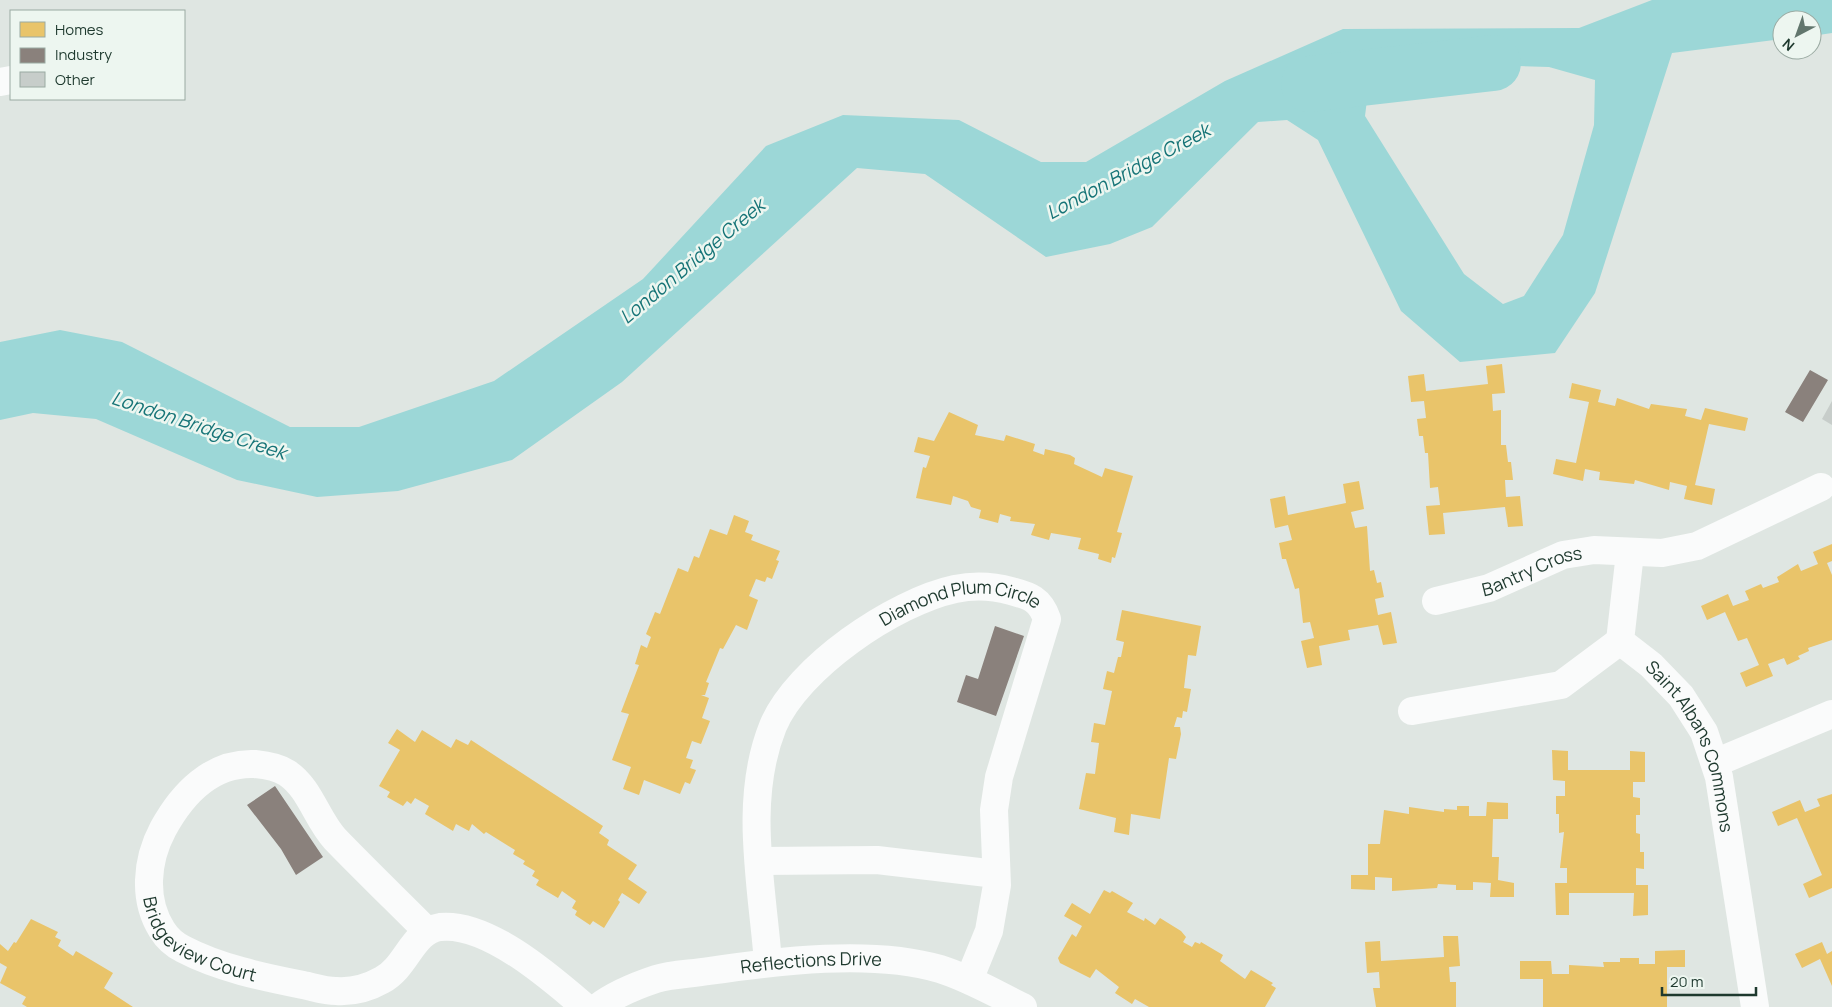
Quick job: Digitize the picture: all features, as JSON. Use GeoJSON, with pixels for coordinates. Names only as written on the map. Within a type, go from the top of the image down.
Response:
{"type":"FeatureCollection","features":[{"type":"Feature","properties":{"kind":"street"},"geometry":{"type":"LineString","coordinates":[[1412,711],[1561,685],[1620,641],[1630,553],[1662,553],[1697,546],[1821,487]]}},
{"type":"Feature","properties":{"kind":"street","name":"Bantry Cross"},"geometry":{"type":"LineString","coordinates":[[1436,601],[1489,588],[1564,556],[1594,550],[1630,553]]}},
{"type":"Feature","properties":{"kind":"street","name":"Diamond Plum Circle"},"geometry":{"type":"LineString","coordinates":[[768,962],[757,828],[758,779],[773,726],[787,700],[810,674],[875,623],[915,602],[955,589],[984,586],[1001,588],[1032,596],[1043,607],[1047,619],[999,777],[994,810],[997,885],[989,931],[969,980]]}},
{"type":"Feature","properties":{"kind":"street","name":"Saint Albans Commons"},"geometry":{"type":"LineString","coordinates":[[1620,641],[1652,665],[1681,696],[1704,732],[1720,777],[1755,1007]]}},
{"type":"Feature","properties":{"kind":"street"},"geometry":{"type":"LineString","coordinates":[[1715,763],[1832,714]]}},
{"type":"Feature","properties":{"kind":"street","name":"Bridgeview Court"},"geometry":{"type":"LineString","coordinates":[[242,764],[266,765],[287,773],[300,786],[333,836],[427,931],[419,937],[402,964],[383,980],[360,990],[335,991],[274,980],[202,957],[181,948],[167,937],[154,918],[148,896],[149,872],[159,837],[174,809],[194,787],[219,770],[242,764]]}},
{"type":"Feature","properties":{"kind":"street"},"geometry":{"type":"LineString","coordinates":[[760,861],[877,860],[996,874]]}},
{"type":"Feature","properties":{"kind":"street"},"geometry":{"type":"LineString","coordinates":[[427,931],[441,927],[470,930],[501,945],[554,981],[585,1007]]}},
{"type":"Feature","properties":{"kind":"street","name":"Reflections Drive"},"geometry":{"type":"LineString","coordinates":[[598,1007],[611,996],[657,979],[768,962],[858,959],[903,962],[939,969],[969,980],[1023,1007]]}},
{"type":"Feature","properties":{"kind":"water"},"geometry":{"type":"Polygon","coordinates":[[[1652,0],[1832,0],[1832,33],[1822,34],[1822,10],[1772,10],[1772,40],[1672,53],[1595,293],[1555,353],[1460,362],[1401,311],[1318,140],[1287,120],[1258,122],[1152,227],[1110,244],[1046,257],[925,174],[857,168],[622,382],[512,460],[398,491],[317,497],[237,480],[96,419],[33,413],[0,420],[0,342],[60,330],[122,342],[290,427],[359,427],[494,381],[643,279],[766,146],[843,115],[959,120],[1041,162],[1086,162],[1225,81],[1343,29],[1579,28],[1652,0]],[[1490,65],[1387,74],[1368,92],[1365,116],[1464,274],[1503,304],[1524,296],[1563,235],[1594,125],[1595,80],[1549,67],[1490,65]]]}},
{"type":"Feature","properties":{"kind":"building: Homes"},"geometry":{"type":"Polygon","coordinates":[[[1502,364],[1505,393],[1492,394],[1493,411],[1501,410],[1501,445],[1506,445],[1508,462],[1511,462],[1513,480],[1505,480],[1506,497],[1520,496],[1523,526],[1508,527],[1505,507],[1443,513],[1445,534],[1429,535],[1426,506],[1440,505],[1438,487],[1430,488],[1428,453],[1425,453],[1423,436],[1419,436],[1417,419],[1426,418],[1424,401],[1411,402],[1408,376],[1424,374],[1426,391],[1488,384],[1486,366],[1502,364]]]}},
{"type":"Feature","properties":{"kind":"building: Homes"},"geometry":{"type":"Polygon","coordinates":[[[1572,383],[1601,390],[1598,402],[1615,406],[1617,398],[1649,409],[1651,404],[1687,409],[1685,416],[1701,420],[1705,408],[1748,418],[1745,431],[1709,424],[1695,485],[1715,489],[1712,505],[1684,499],[1687,486],[1670,482],[1669,490],[1635,480],[1634,484],[1599,480],[1600,472],[1585,469],[1583,481],[1553,474],[1556,459],[1576,463],[1589,402],[1569,398],[1572,383]]]}},
{"type":"Feature","properties":{"kind":"building: Homes"},"geometry":{"type":"Polygon","coordinates":[[[949,412],[978,425],[975,435],[1004,441],[1006,435],[1035,444],[1033,451],[1044,455],[1045,449],[1070,455],[1075,458],[1074,464],[1102,477],[1105,468],[1133,476],[1117,532],[1122,533],[1115,558],[1112,557],[1111,563],[1098,559],[1099,554],[1078,549],[1081,538],[1051,533],[1049,540],[1031,535],[1035,524],[1010,521],[1011,517],[1000,514],[998,523],[979,518],[981,510],[971,507],[968,501],[953,496],[951,505],[916,498],[923,467],[926,468],[930,456],[914,452],[918,437],[934,441],[949,412]]]}},
{"type":"Feature","properties":{"kind":"building: Homes"},"geometry":{"type":"Polygon","coordinates":[[[1359,481],[1364,509],[1351,512],[1355,528],[1367,526],[1370,571],[1374,570],[1377,583],[1381,582],[1384,597],[1375,599],[1378,615],[1391,612],[1397,643],[1383,645],[1378,625],[1348,630],[1350,640],[1319,646],[1322,665],[1307,668],[1301,641],[1314,638],[1310,622],[1303,623],[1299,588],[1295,589],[1286,559],[1282,559],[1279,543],[1292,540],[1288,525],[1275,528],[1270,499],[1285,496],[1288,515],[1346,503],[1343,484],[1359,481]]]}},
{"type":"Feature","properties":{"kind":"building: Homes"},"geometry":{"type":"Polygon","coordinates":[[[734,515],[749,521],[745,532],[753,535],[751,540],[780,551],[776,560],[779,561],[772,579],[767,577],[765,582],[756,579],[749,596],[758,600],[747,630],[736,625],[723,649],[720,648],[706,682],[709,683],[705,695],[701,695],[709,698],[702,718],[710,721],[701,744],[692,741],[686,758],[693,760],[690,768],[696,770],[690,784],[685,782],[680,794],[644,780],[639,795],[623,789],[631,767],[612,760],[629,714],[621,712],[639,665],[635,664],[641,645],[647,648],[651,637],[646,634],[655,612],[660,614],[678,568],[688,572],[694,556],[699,558],[710,529],[727,535],[734,515]]]}},
{"type":"Feature","properties":{"kind":"building: Homes"},"geometry":{"type":"Polygon","coordinates":[[[1832,544],[1832,561],[1827,563],[1832,575],[1832,640],[1808,648],[1809,651],[1798,656],[1800,659],[1787,665],[1784,658],[1768,664],[1773,676],[1746,687],[1740,673],[1759,665],[1747,638],[1738,641],[1725,612],[1707,620],[1701,606],[1728,594],[1733,606],[1749,600],[1745,591],[1761,584],[1763,588],[1779,582],[1777,577],[1798,564],[1801,571],[1818,564],[1813,552],[1832,544]]]}},
{"type":"Feature","properties":{"kind":"building: Homes"},"geometry":{"type":"Polygon","coordinates":[[[1122,610],[1201,626],[1196,656],[1188,655],[1184,688],[1191,689],[1187,712],[1183,711],[1182,718],[1177,717],[1174,727],[1180,727],[1181,734],[1176,759],[1169,758],[1160,819],[1131,814],[1129,835],[1114,832],[1116,818],[1079,809],[1086,773],[1095,774],[1099,743],[1091,742],[1094,723],[1105,725],[1112,691],[1103,689],[1107,671],[1114,673],[1118,657],[1121,657],[1124,642],[1116,640],[1122,610]]]}},
{"type":"Feature","properties":{"kind":"building: Homes"},"geometry":{"type":"Polygon","coordinates":[[[397,729],[415,742],[422,730],[451,748],[456,739],[468,745],[471,740],[603,826],[599,833],[609,840],[607,845],[637,865],[628,879],[647,892],[639,904],[622,893],[618,900],[620,902],[604,928],[593,921],[590,925],[575,915],[577,911],[572,908],[576,901],[562,891],[558,898],[536,885],[539,880],[532,876],[535,871],[523,864],[525,861],[513,854],[515,850],[486,832],[484,834],[472,824],[469,831],[456,824],[453,831],[425,814],[429,806],[415,798],[411,804],[407,801],[403,806],[387,797],[390,792],[379,786],[400,750],[388,743],[397,729]]]}},
{"type":"Feature","properties":{"kind":"building: Homes"},"geometry":{"type":"Polygon","coordinates":[[[1552,750],[1568,751],[1568,770],[1630,770],[1630,751],[1645,752],[1645,782],[1633,782],[1633,797],[1640,798],[1640,815],[1636,815],[1636,833],[1640,834],[1640,852],[1644,852],[1644,869],[1636,868],[1636,885],[1648,885],[1648,915],[1633,916],[1634,893],[1569,893],[1569,915],[1556,915],[1555,883],[1567,883],[1567,868],[1560,868],[1564,832],[1559,833],[1559,814],[1556,814],[1556,796],[1565,796],[1565,781],[1553,780],[1552,750]]]}},
{"type":"Feature","properties":{"kind":"building: Homes"},"geometry":{"type":"Polygon","coordinates":[[[1832,794],[1832,888],[1809,898],[1803,884],[1822,875],[1797,818],[1778,826],[1772,812],[1800,800],[1805,812],[1820,806],[1817,799],[1832,794]]]}},
{"type":"Feature","properties":{"kind":"building: Homes"},"geometry":{"type":"Polygon","coordinates":[[[1487,802],[1508,803],[1508,819],[1493,819],[1492,857],[1499,857],[1498,880],[1514,883],[1514,897],[1490,897],[1491,883],[1473,882],[1473,890],[1456,890],[1456,885],[1438,884],[1437,888],[1392,891],[1392,878],[1375,877],[1375,890],[1351,889],[1351,875],[1368,875],[1368,844],[1380,844],[1384,810],[1409,814],[1409,807],[1444,812],[1444,809],[1457,810],[1457,806],[1469,806],[1469,816],[1486,816],[1487,802]]]}},
{"type":"Feature","properties":{"kind":"building: Homes"},"geometry":{"type":"Polygon","coordinates":[[[1104,890],[1110,893],[1112,891],[1133,903],[1127,912],[1144,921],[1145,918],[1155,925],[1160,918],[1181,931],[1186,937],[1183,942],[1192,947],[1195,942],[1200,944],[1201,942],[1223,955],[1220,961],[1245,979],[1251,970],[1273,983],[1271,985],[1276,988],[1265,1007],[1149,1007],[1135,999],[1132,1004],[1115,993],[1119,987],[1096,969],[1090,978],[1060,963],[1058,958],[1072,934],[1076,937],[1082,926],[1064,916],[1072,903],[1090,914],[1104,890]]]}},
{"type":"Feature","properties":{"kind":"building: Homes"},"geometry":{"type":"Polygon","coordinates":[[[31,919],[58,932],[55,937],[61,940],[58,946],[73,956],[76,951],[113,973],[104,988],[133,1007],[27,1007],[22,1004],[26,997],[0,983],[7,967],[0,963],[0,944],[8,951],[14,942],[16,943],[31,919]]]}},
{"type":"Feature","properties":{"kind":"building: Homes"},"geometry":{"type":"Polygon","coordinates":[[[1443,936],[1458,936],[1460,966],[1449,967],[1450,982],[1456,982],[1456,1007],[1376,1007],[1373,988],[1380,988],[1379,972],[1367,973],[1365,942],[1380,941],[1381,961],[1444,957],[1443,936]]]}},
{"type":"Feature","properties":{"kind":"building: Homes"},"geometry":{"type":"Polygon","coordinates":[[[1822,942],[1827,954],[1832,951],[1832,986],[1820,959],[1802,968],[1795,954],[1822,942]]]}},
{"type":"Feature","properties":{"kind":"building: Homes"},"geometry":{"type":"Polygon","coordinates":[[[1685,950],[1685,967],[1667,967],[1667,1007],[1543,1007],[1543,979],[1520,979],[1520,961],[1551,961],[1552,974],[1569,974],[1569,965],[1604,967],[1603,962],[1620,962],[1620,958],[1639,958],[1639,964],[1655,964],[1655,951],[1685,950]]]}},
{"type":"Feature","properties":{"kind":"building: Industry"},"geometry":{"type":"Polygon","coordinates":[[[1810,370],[1828,380],[1803,422],[1785,412],[1810,370]]]}},
{"type":"Feature","properties":{"kind":"building: Industry"},"geometry":{"type":"Polygon","coordinates":[[[995,626],[1024,636],[996,716],[957,702],[966,675],[978,679],[995,626]]]}},
{"type":"Feature","properties":{"kind":"building: Industry"},"geometry":{"type":"Polygon","coordinates":[[[275,786],[323,857],[296,875],[281,849],[247,805],[275,786]]]}},
{"type":"Feature","properties":{"kind":"building: Other"},"geometry":{"type":"Polygon","coordinates":[[[1832,401],[1832,425],[1822,419],[1832,401]]]}},
{"type":"Feature","properties":{"kind":"waterway","name":"London Bridge Creek"},"geometry":{"type":"LineString","coordinates":[[1309,84],[1493,63]]}}]}
